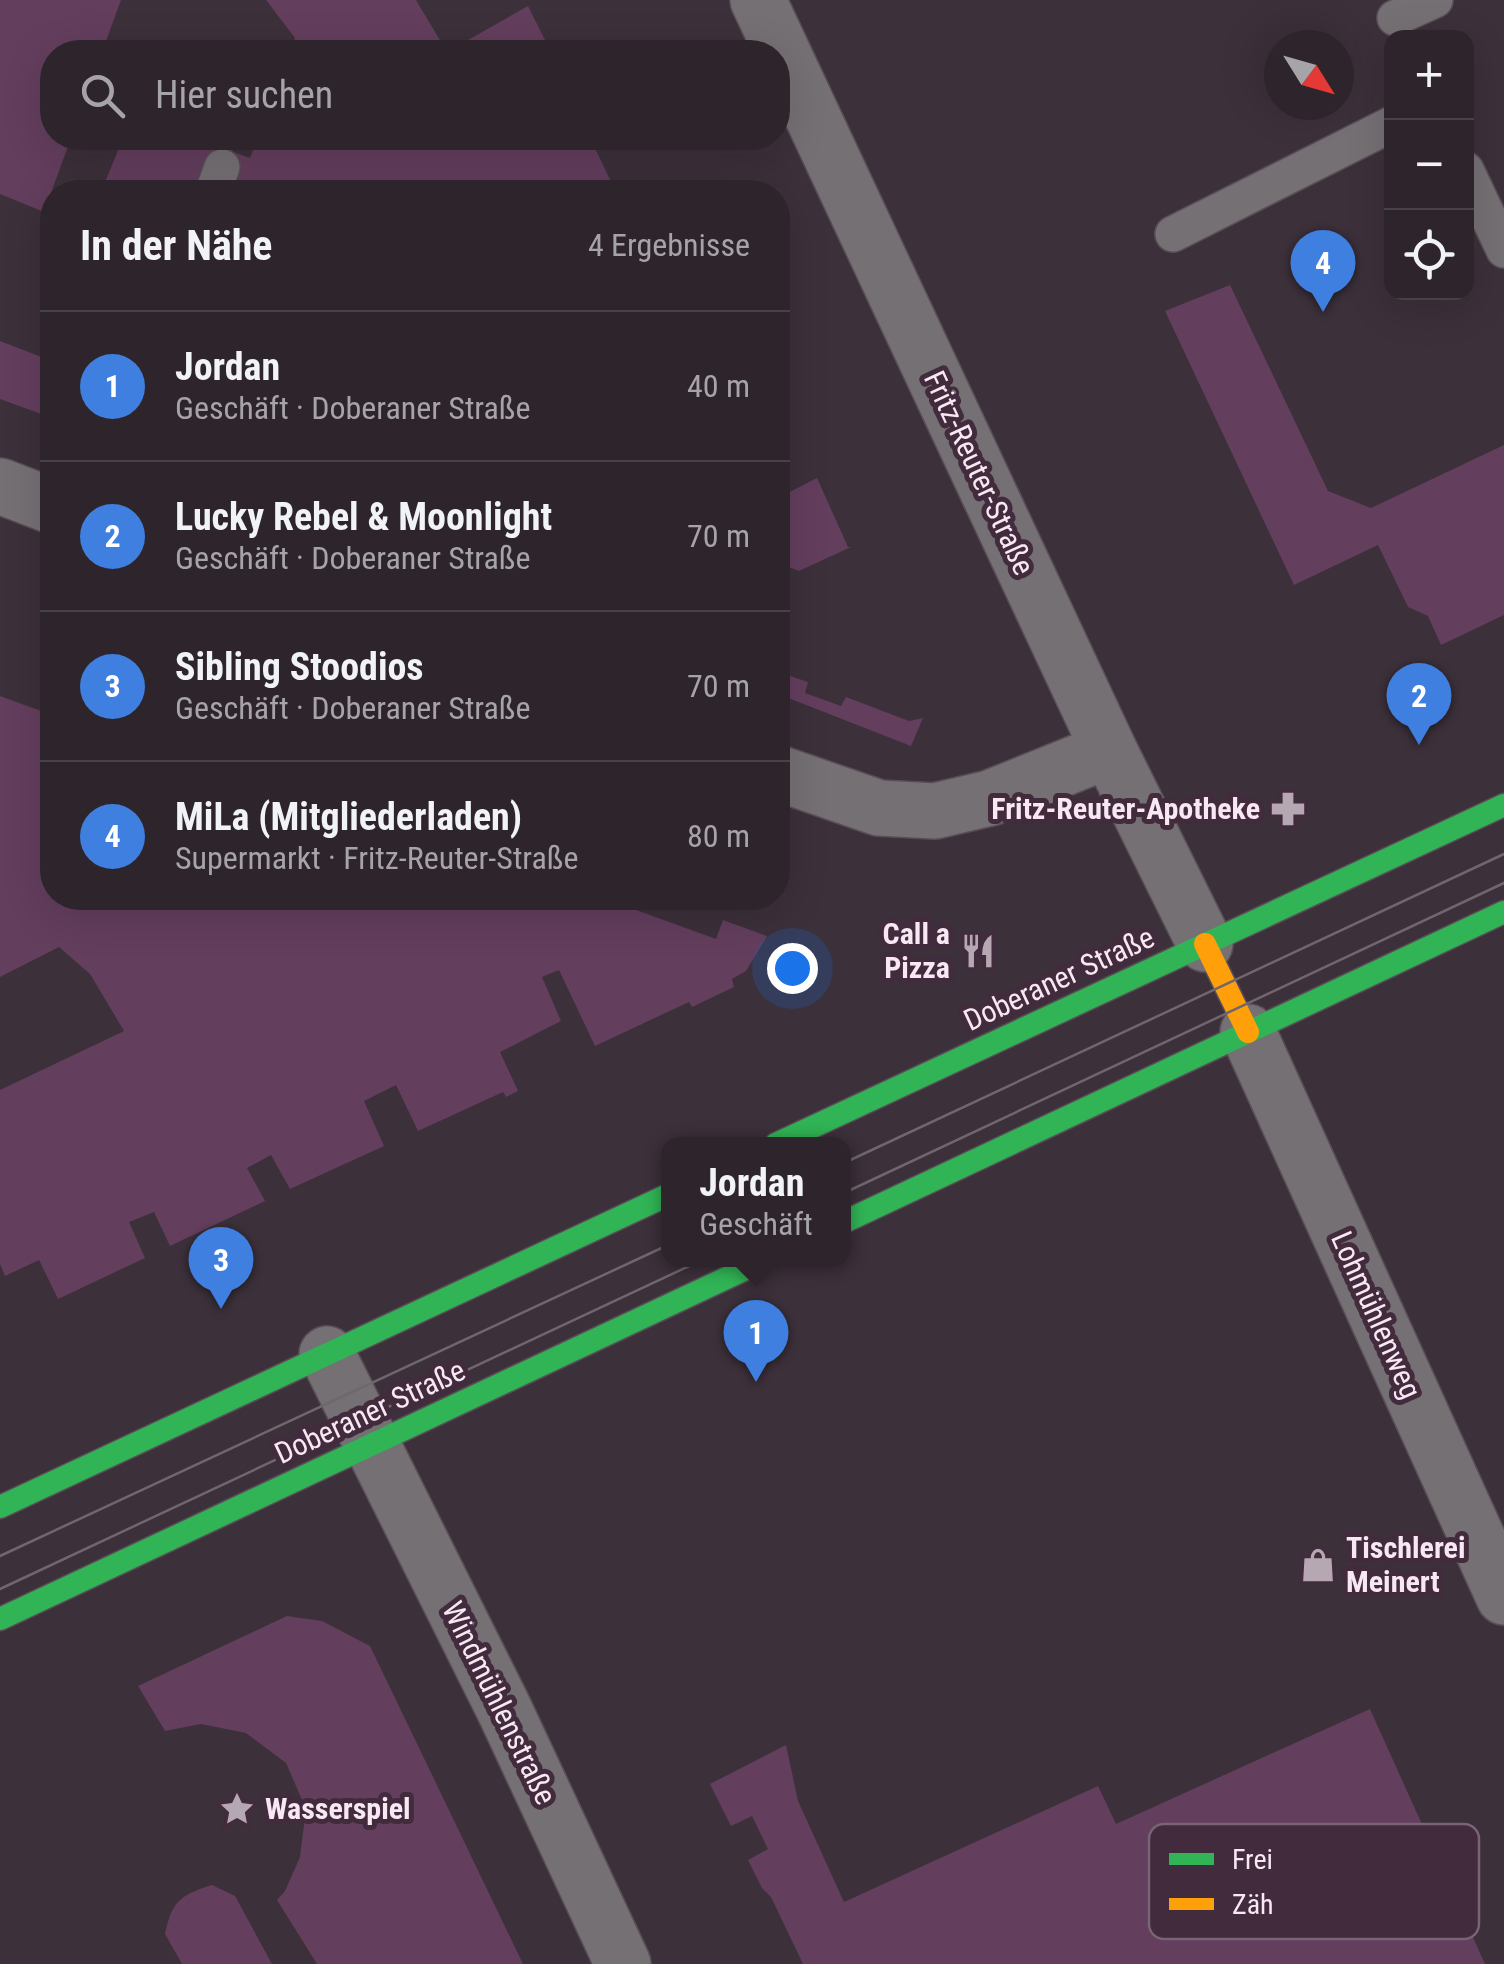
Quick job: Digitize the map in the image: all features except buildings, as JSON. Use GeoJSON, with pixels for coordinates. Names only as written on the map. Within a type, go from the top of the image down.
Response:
{"type":"FeatureCollection","features":[{"type":"Feature","properties":{"kind":"street","name":"Fritz-Reuter-Straße"},"geometry":{"type":"LineString","coordinates":[[758,0],[777,40]]}},
{"type":"Feature","properties":{"kind":"street","name":"Fritz-Reuter-Straße"},"geometry":{"type":"LineString","coordinates":[[790,68],[1205,944]]}},
{"type":"Feature","properties":{"kind":"street"},"geometry":{"type":"LineString","coordinates":[[0,486],[40,501]]}},
{"type":"Feature","properties":{"kind":"street"},"geometry":{"type":"LineString","coordinates":[[790,777],[879,808],[936,811],[990,798],[1110,750]]}},
{"type":"Feature","properties":{"kind":"street","name":"Doberaner Straße"},"geometry":{"type":"LineString","coordinates":[[791,1137],[1504,805]]}},
{"type":"Feature","properties":{"kind":"street"},"geometry":{"type":"LineString","coordinates":[[851,1219],[1504,912]]}},
{"type":"Feature","properties":{"kind":"street"},"geometry":{"type":"LineString","coordinates":[[1205,944],[1248,1032]]}},
{"type":"Feature","properties":{"kind":"street","name":"Lohmühlenweg"},"geometry":{"type":"LineString","coordinates":[[1248,1032],[1492,1540],[1504,1598]]}},
{"type":"Feature","properties":{"kind":"street"},"geometry":{"type":"LineString","coordinates":[[0,1507],[661,1197]]}},
{"type":"Feature","properties":{"kind":"street","name":"Doberaner Straße"},"geometry":{"type":"LineString","coordinates":[[0,1619],[750,1267]]}},
{"type":"Feature","properties":{"kind":"street","name":"Windmühlenstraße"},"geometry":{"type":"LineString","coordinates":[[327,1354],[505,1710],[623,1964]]}},
{"type":"Feature","properties":{"kind":"lane"},"geometry":{"type":"LineString","coordinates":[[1395,19],[1435,0]]}},
{"type":"Feature","properties":{"kind":"lane"},"geometry":{"type":"LineString","coordinates":[[1173,234],[1384,128]]}},
{"type":"Feature","properties":{"kind":"lane"},"geometry":{"type":"LineString","coordinates":[[1474,187],[1504,250]]}},
{"type":"Feature","properties":{"kind":"shaded area"},"geometry":{"type":"Polygon","coordinates":[[[0,0],[121,0],[106,40],[40,40],[40,150],[67,150],[56,180],[40,180],[40,210],[0,194],[0,0]]]}},
{"type":"Feature","properties":{"kind":"shaded area"},"geometry":{"type":"Polygon","coordinates":[[[266,0],[416,0],[440,40],[294,40],[266,0]]]}},
{"type":"Feature","properties":{"kind":"shaded area"},"geometry":{"type":"Polygon","coordinates":[[[528,6],[545,40],[468,40],[528,6]]]}},
{"type":"Feature","properties":{"kind":"shaded area"},"geometry":{"type":"Polygon","coordinates":[[[118,150],[228,150],[250,158],[253,150],[596,150],[610,180],[106,180],[118,150]]]}},
{"type":"Feature","properties":{"kind":"shaded area"},"geometry":{"type":"Polygon","coordinates":[[[1230,285],[1328,491],[1371,508],[1504,445],[1504,615],[1441,645],[1428,616],[1408,607],[1378,545],[1294,585],[1165,311],[1230,285]]]}},
{"type":"Feature","properties":{"kind":"shaded area"},"geometry":{"type":"Polygon","coordinates":[[[0,341],[40,356],[40,414],[0,399],[0,341]]]}},
{"type":"Feature","properties":{"kind":"shaded area"},"geometry":{"type":"Polygon","coordinates":[[[817,478],[851,547],[799,571],[790,568],[790,492],[817,478]]]}},
{"type":"Feature","properties":{"kind":"shaded area"},"geometry":{"type":"Polygon","coordinates":[[[790,676],[808,682],[805,693],[841,706],[846,697],[909,721],[923,718],[911,746],[790,699],[790,676]]]}},
{"type":"Feature","properties":{"kind":"shaded area"},"geometry":{"type":"Polygon","coordinates":[[[0,696],[40,711],[40,910],[636,910],[716,939],[723,920],[767,936],[746,971],[732,979],[734,987],[692,1007],[689,1002],[595,1046],[559,970],[542,977],[561,1021],[500,1052],[518,1091],[506,1097],[503,1092],[418,1131],[396,1085],[364,1101],[384,1146],[290,1189],[271,1155],[247,1168],[265,1201],[170,1246],[154,1212],[129,1222],[145,1258],[58,1299],[39,1260],[5,1276],[0,1264],[0,1090],[124,1031],[90,974],[59,947],[0,977],[0,696]]]}},
{"type":"Feature","properties":{"kind":"shaded area"},"geometry":{"type":"Polygon","coordinates":[[[287,1616],[322,1621],[370,1646],[523,1964],[317,1964],[277,1900],[300,1857],[306,1809],[286,1763],[246,1733],[201,1724],[165,1731],[138,1686],[287,1616]]]}},
{"type":"Feature","properties":{"kind":"shaded area"},"geometry":{"type":"Polygon","coordinates":[[[1370,1709],[1422,1824],[1149,1824],[1149,1939],[1474,1939],[1485,1964],[803,1964],[771,1897],[748,1860],[768,1849],[752,1816],[731,1826],[710,1784],[786,1745],[798,1801],[844,1902],[1098,1786],[1116,1824],[1370,1709]]]}},
{"type":"Feature","properties":{"kind":"shaded area"},"geometry":{"type":"Polygon","coordinates":[[[212,1885],[235,1896],[272,1964],[182,1964],[165,1934],[171,1914],[185,1896],[212,1885]]]}},
{"type":"Feature","properties":{"kind":"tram line"},"geometry":{"type":"LineString","coordinates":[[851,1160],[1504,854]]}},
{"type":"Feature","properties":{"kind":"tram line"},"geometry":{"type":"LineString","coordinates":[[851,1190],[1504,883]]}},
{"type":"Feature","properties":{"kind":"tram line"},"geometry":{"type":"LineString","coordinates":[[0,1556],[661,1248]]}},
{"type":"Feature","properties":{"kind":"tram line"},"geometry":{"type":"LineString","coordinates":[[0,1589],[687,1267]]}},
{"type":"Feature","properties":{"kind":"traffic: fast"},"geometry":{"type":"LineString","coordinates":[[791,1137],[1504,805]]}},
{"type":"Feature","properties":{"kind":"traffic: fast"},"geometry":{"type":"LineString","coordinates":[[851,1219],[1504,912]]}},
{"type":"Feature","properties":{"kind":"traffic: fast"},"geometry":{"type":"LineString","coordinates":[[0,1507],[661,1198]]}},
{"type":"Feature","properties":{"kind":"traffic: fast"},"geometry":{"type":"LineString","coordinates":[[0,1619],[750,1267]]}},
{"type":"Feature","properties":{"kind":"traffic: slow"},"geometry":{"type":"LineString","coordinates":[[1205,944],[1248,1032]]}},
{"type":"Feature","properties":{"kind":"place","name":"MiLa (Mitgliederladen)"},"geometry":{"type":"Point","coordinates":[1323,312]}},
{"type":"Feature","properties":{"kind":"place","name":"Lucky Rebel & Moonlight"},"geometry":{"type":"Point","coordinates":[1419,745]}},
{"type":"Feature","properties":{"kind":"place","name":"Fritz-Reuter-Apotheke"},"geometry":{"type":"Point","coordinates":[1288,809]}},
{"type":"Feature","properties":{"kind":"place","name":"Call a Pizza"},"geometry":{"type":"Point","coordinates":[978,951]}},
{"type":"Feature","properties":{"kind":"place","name":"Sibling Stoodios"},"geometry":{"type":"Point","coordinates":[221,1309]}},
{"type":"Feature","properties":{"kind":"place","name":"Jordan"},"geometry":{"type":"Point","coordinates":[756,1382]}},
{"type":"Feature","properties":{"kind":"place","name":"Tischlerei Meinert"},"geometry":{"type":"Point","coordinates":[1318,1565]}},
{"type":"Feature","properties":{"kind":"place","name":"Wasserspiel"},"geometry":{"type":"Point","coordinates":[237,1809]}}]}
